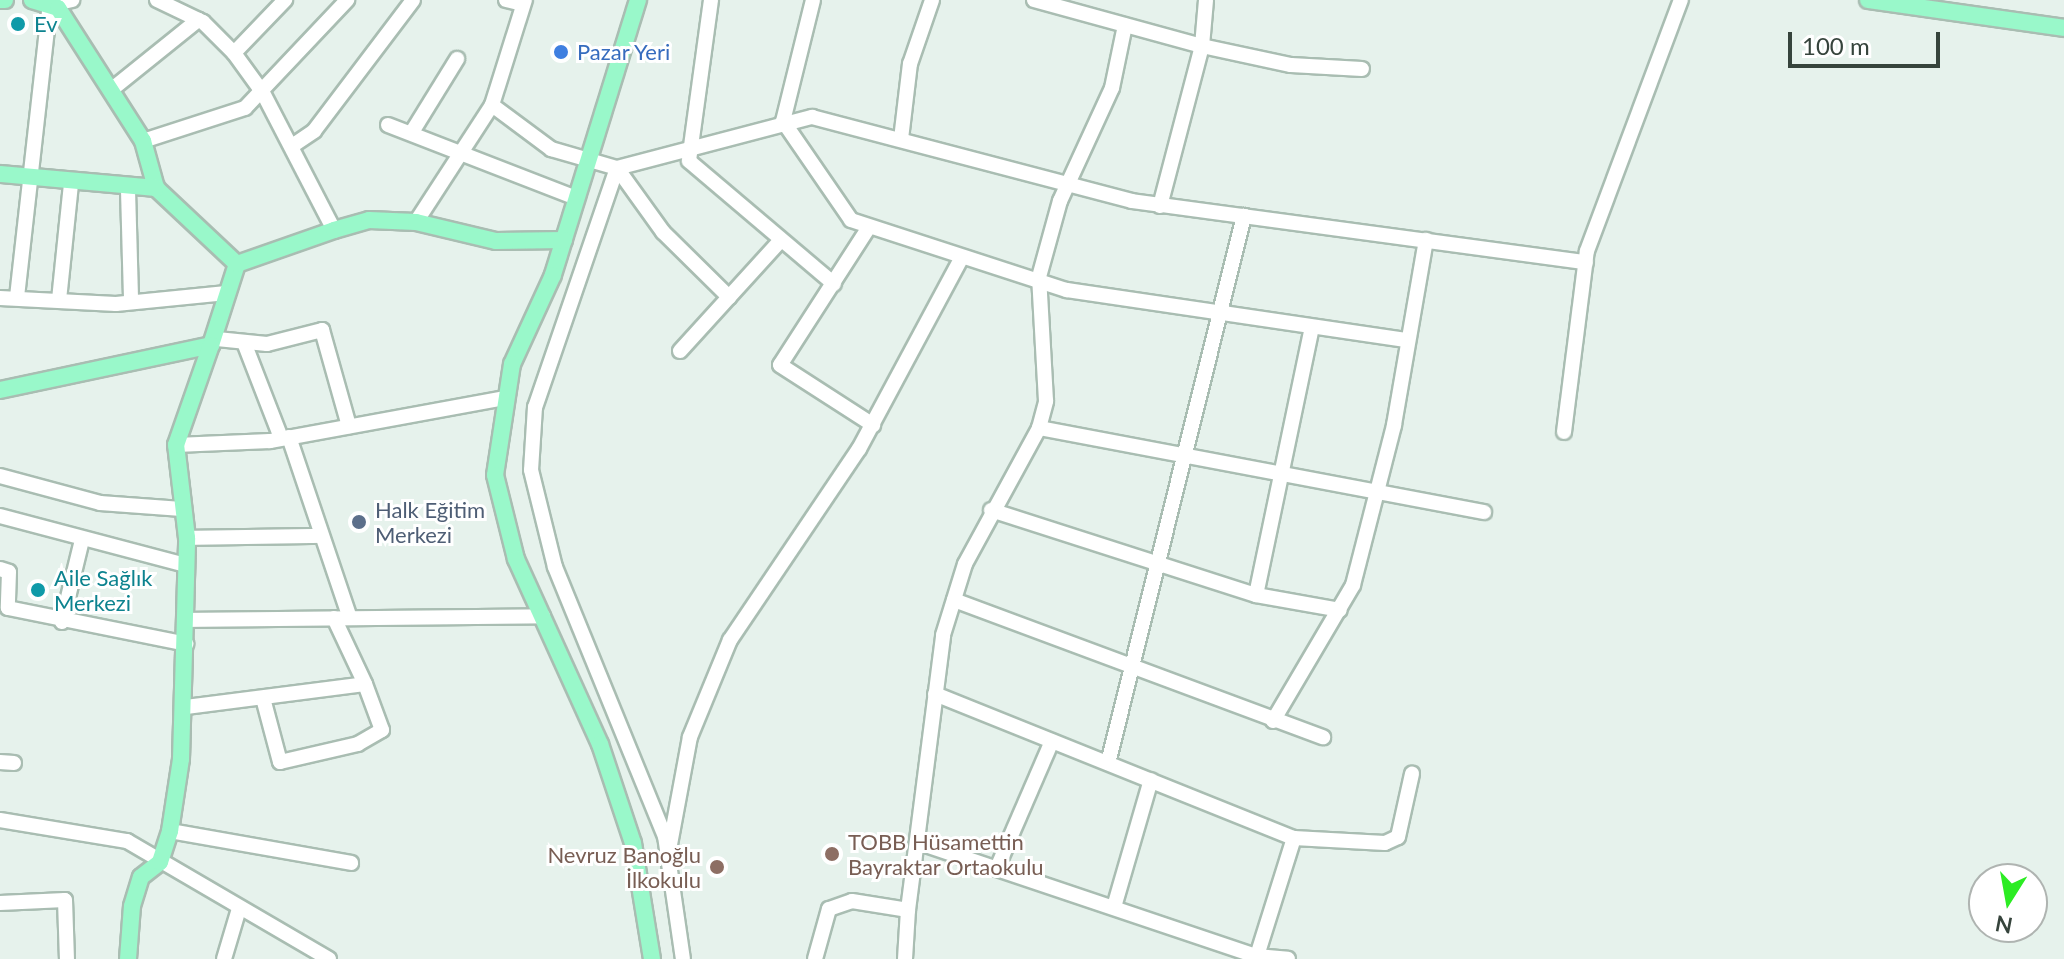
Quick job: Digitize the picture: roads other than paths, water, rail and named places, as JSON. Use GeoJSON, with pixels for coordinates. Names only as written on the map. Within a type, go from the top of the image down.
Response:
{"type":"FeatureCollection","features":[{"type":"Feature","properties":{"kind":"main road"},"geometry":{"type":"LineString","coordinates":[[32,0],[50,5],[111,90],[143,141],[156,188],[237,264]]}},
{"type":"Feature","properties":{"kind":"main road"},"geometry":{"type":"LineString","coordinates":[[638,0],[564,240],[504,398],[495,475],[516,559],[543,616],[633,843],[652,959]]}},
{"type":"Feature","properties":{"kind":"main road"},"geometry":{"type":"LineString","coordinates":[[1868,0],[1949,6],[2064,28]]}},
{"type":"Feature","properties":{"kind":"main road"},"geometry":{"type":"LineString","coordinates":[[0,174],[128,190],[156,188]]}},
{"type":"Feature","properties":{"kind":"main road"},"geometry":{"type":"LineString","coordinates":[[128,959],[141,877],[160,862],[170,831],[186,707],[187,538],[176,445],[214,342],[237,264],[369,220],[416,222],[496,241],[564,240]]}},
{"type":"Feature","properties":{"kind":"main road"},"geometry":{"type":"LineString","coordinates":[[0,390],[214,342]]}},
{"type":"Feature","properties":{"kind":"street"},"geometry":{"type":"LineString","coordinates":[[17,297],[50,5],[72,0]]}},
{"type":"Feature","properties":{"kind":"street"},"geometry":{"type":"LineString","coordinates":[[157,0],[198,20],[234,53],[263,93],[334,230]]}},
{"type":"Feature","properties":{"kind":"street"},"geometry":{"type":"LineString","coordinates":[[234,53],[285,0]]}},
{"type":"Feature","properties":{"kind":"street"},"geometry":{"type":"LineString","coordinates":[[143,141],[230,117],[263,93],[347,0]]}},
{"type":"Feature","properties":{"kind":"street"},"geometry":{"type":"LineString","coordinates":[[292,146],[314,131],[413,0]]}},
{"type":"Feature","properties":{"kind":"street"},"geometry":{"type":"LineString","coordinates":[[416,222],[492,105],[524,2],[506,0]]}},
{"type":"Feature","properties":{"kind":"street"},"geometry":{"type":"LineString","coordinates":[[711,0],[686,149],[696,173],[834,284]]}},
{"type":"Feature","properties":{"kind":"street"},"geometry":{"type":"LineString","coordinates":[[813,0],[783,121],[851,220],[961,259],[1039,282],[1219,315],[1407,340]]}},
{"type":"Feature","properties":{"kind":"street"},"geometry":{"type":"LineString","coordinates":[[901,139],[910,64],[932,0]]}},
{"type":"Feature","properties":{"kind":"street"},"geometry":{"type":"LineString","coordinates":[[1034,0],[1274,68],[1362,69]]}},
{"type":"Feature","properties":{"kind":"street"},"geometry":{"type":"LineString","coordinates":[[1160,206],[1202,46],[1206,0]]}},
{"type":"Feature","properties":{"kind":"street"},"geometry":{"type":"LineString","coordinates":[[1564,432],[1586,262],[1681,0]]}},
{"type":"Feature","properties":{"kind":"street"},"geometry":{"type":"LineString","coordinates":[[111,90],[198,20]]}},
{"type":"Feature","properties":{"kind":"street"},"geometry":{"type":"LineString","coordinates":[[905,959],[908,910],[920,843],[935,694],[954,600],[991,510],[1039,428],[1046,401],[1039,282],[1067,188],[1112,88],[1125,25]]}},
{"type":"Feature","properties":{"kind":"street"},"geometry":{"type":"LineString","coordinates":[[412,132],[457,59]]}},
{"type":"Feature","properties":{"kind":"street"},"geometry":{"type":"LineString","coordinates":[[492,105],[551,149],[617,168],[783,121],[812,117],[901,139],[1067,188],[1160,206],[1586,262]]}},
{"type":"Feature","properties":{"kind":"street"},"geometry":{"type":"LineString","coordinates":[[388,125],[576,198]]}},
{"type":"Feature","properties":{"kind":"street"},"geometry":{"type":"LineString","coordinates":[[617,168],[663,232],[729,297]]}},
{"type":"Feature","properties":{"kind":"street"},"geometry":{"type":"LineString","coordinates":[[617,168],[535,407],[531,470],[555,567],[668,851],[683,959]]}},
{"type":"Feature","properties":{"kind":"street"},"geometry":{"type":"LineString","coordinates":[[59,300],[71,183]]}},
{"type":"Feature","properties":{"kind":"street"},"geometry":{"type":"LineString","coordinates":[[128,190],[131,299]]}},
{"type":"Feature","properties":{"kind":"street"},"geometry":{"type":"LineString","coordinates":[[1108,763],[1244,216]]}},
{"type":"Feature","properties":{"kind":"street"},"geometry":{"type":"LineString","coordinates":[[869,227],[780,365],[873,425]]}},
{"type":"Feature","properties":{"kind":"street"},"geometry":{"type":"LineString","coordinates":[[1273,721],[1340,610],[1377,490],[1426,240]]}},
{"type":"Feature","properties":{"kind":"street"},"geometry":{"type":"LineString","coordinates":[[680,351],[780,241]]}},
{"type":"Feature","properties":{"kind":"street"},"geometry":{"type":"LineString","coordinates":[[668,851],[709,683],[873,425],[961,259]]}},
{"type":"Feature","properties":{"kind":"street"},"geometry":{"type":"LineString","coordinates":[[0,298],[131,299],[226,293]]}},
{"type":"Feature","properties":{"kind":"street"},"geometry":{"type":"LineString","coordinates":[[1256,595],[1312,327]]}},
{"type":"Feature","properties":{"kind":"street"},"geometry":{"type":"LineString","coordinates":[[214,342],[245,345],[322,330],[349,426]]}},
{"type":"Feature","properties":{"kind":"street"},"geometry":{"type":"LineString","coordinates":[[245,345],[285,438],[350,618]]}},
{"type":"Feature","properties":{"kind":"street"},"geometry":{"type":"LineString","coordinates":[[176,445],[285,438],[504,398]]}},
{"type":"Feature","properties":{"kind":"street"},"geometry":{"type":"LineString","coordinates":[[1039,428],[1484,512]]}},
{"type":"Feature","properties":{"kind":"street"},"geometry":{"type":"LineString","coordinates":[[0,476],[100,503],[182,509]]}},
{"type":"Feature","properties":{"kind":"street"},"geometry":{"type":"LineString","coordinates":[[991,510],[1158,567],[1256,595],[1340,610]]}},
{"type":"Feature","properties":{"kind":"street"},"geometry":{"type":"LineString","coordinates":[[0,516],[186,565]]}},
{"type":"Feature","properties":{"kind":"street"},"geometry":{"type":"LineString","coordinates":[[187,538],[321,536]]}},
{"type":"Feature","properties":{"kind":"street"},"geometry":{"type":"LineString","coordinates":[[62,622],[82,540]]}},
{"type":"Feature","properties":{"kind":"street"},"geometry":{"type":"LineString","coordinates":[[0,569],[9,572],[8,608],[62,622],[186,644]]}},
{"type":"Feature","properties":{"kind":"street"},"geometry":{"type":"LineString","coordinates":[[954,600],[1132,669],[1323,737]]}},
{"type":"Feature","properties":{"kind":"street"},"geometry":{"type":"LineString","coordinates":[[186,620],[543,616]]}},
{"type":"Feature","properties":{"kind":"street"},"geometry":{"type":"LineString","coordinates":[[263,698],[273,754],[290,763],[380,737],[365,684],[334,618]]}},
{"type":"Feature","properties":{"kind":"street"},"geometry":{"type":"LineString","coordinates":[[186,707],[365,684]]}},
{"type":"Feature","properties":{"kind":"street"},"geometry":{"type":"LineString","coordinates":[[935,694],[1294,838],[1385,843],[1398,837],[1412,774]]}},
{"type":"Feature","properties":{"kind":"street"},"geometry":{"type":"LineString","coordinates":[[997,868],[1052,741]]}},
{"type":"Feature","properties":{"kind":"street"},"geometry":{"type":"LineString","coordinates":[[1114,907],[1151,780]]}},
{"type":"Feature","properties":{"kind":"street"},"geometry":{"type":"LineString","coordinates":[[0,820],[127,841],[238,912],[329,959]]}},
{"type":"Feature","properties":{"kind":"street"},"geometry":{"type":"LineString","coordinates":[[170,831],[351,863]]}},
{"type":"Feature","properties":{"kind":"street"},"geometry":{"type":"LineString","coordinates":[[1256,958],[1294,838]]}},
{"type":"Feature","properties":{"kind":"street"},"geometry":{"type":"LineString","coordinates":[[920,843],[1256,958],[1288,959]]}},
{"type":"Feature","properties":{"kind":"street"},"geometry":{"type":"LineString","coordinates":[[0,903],[65,900],[67,959]]}},
{"type":"Feature","properties":{"kind":"street"},"geometry":{"type":"LineString","coordinates":[[815,959],[829,909],[852,901],[908,910]]}},
{"type":"Feature","properties":{"kind":"street"},"geometry":{"type":"LineString","coordinates":[[224,959],[238,912]]}},
{"type":"Feature","properties":{"kind":"place","name":"Ev"},"geometry":{"type":"Point","coordinates":[18,24]}},
{"type":"Feature","properties":{"kind":"place","name":"Pazar Yeri"},"geometry":{"type":"Point","coordinates":[561,52]}},
{"type":"Feature","properties":{"kind":"place","name":"Halk Eğitim Merkezi"},"geometry":{"type":"Point","coordinates":[359,522]}},
{"type":"Feature","properties":{"kind":"place","name":"Aile Sağlık Merkezi"},"geometry":{"type":"Point","coordinates":[38,590]}},
{"type":"Feature","properties":{"kind":"place","name":"TOBB Hüsamettin Bayraktar Ortaokulu"},"geometry":{"type":"Point","coordinates":[832,854]}},
{"type":"Feature","properties":{"kind":"place","name":"Nevruz Banoğlu İlkokulu"},"geometry":{"type":"Point","coordinates":[717,867]}}]}
